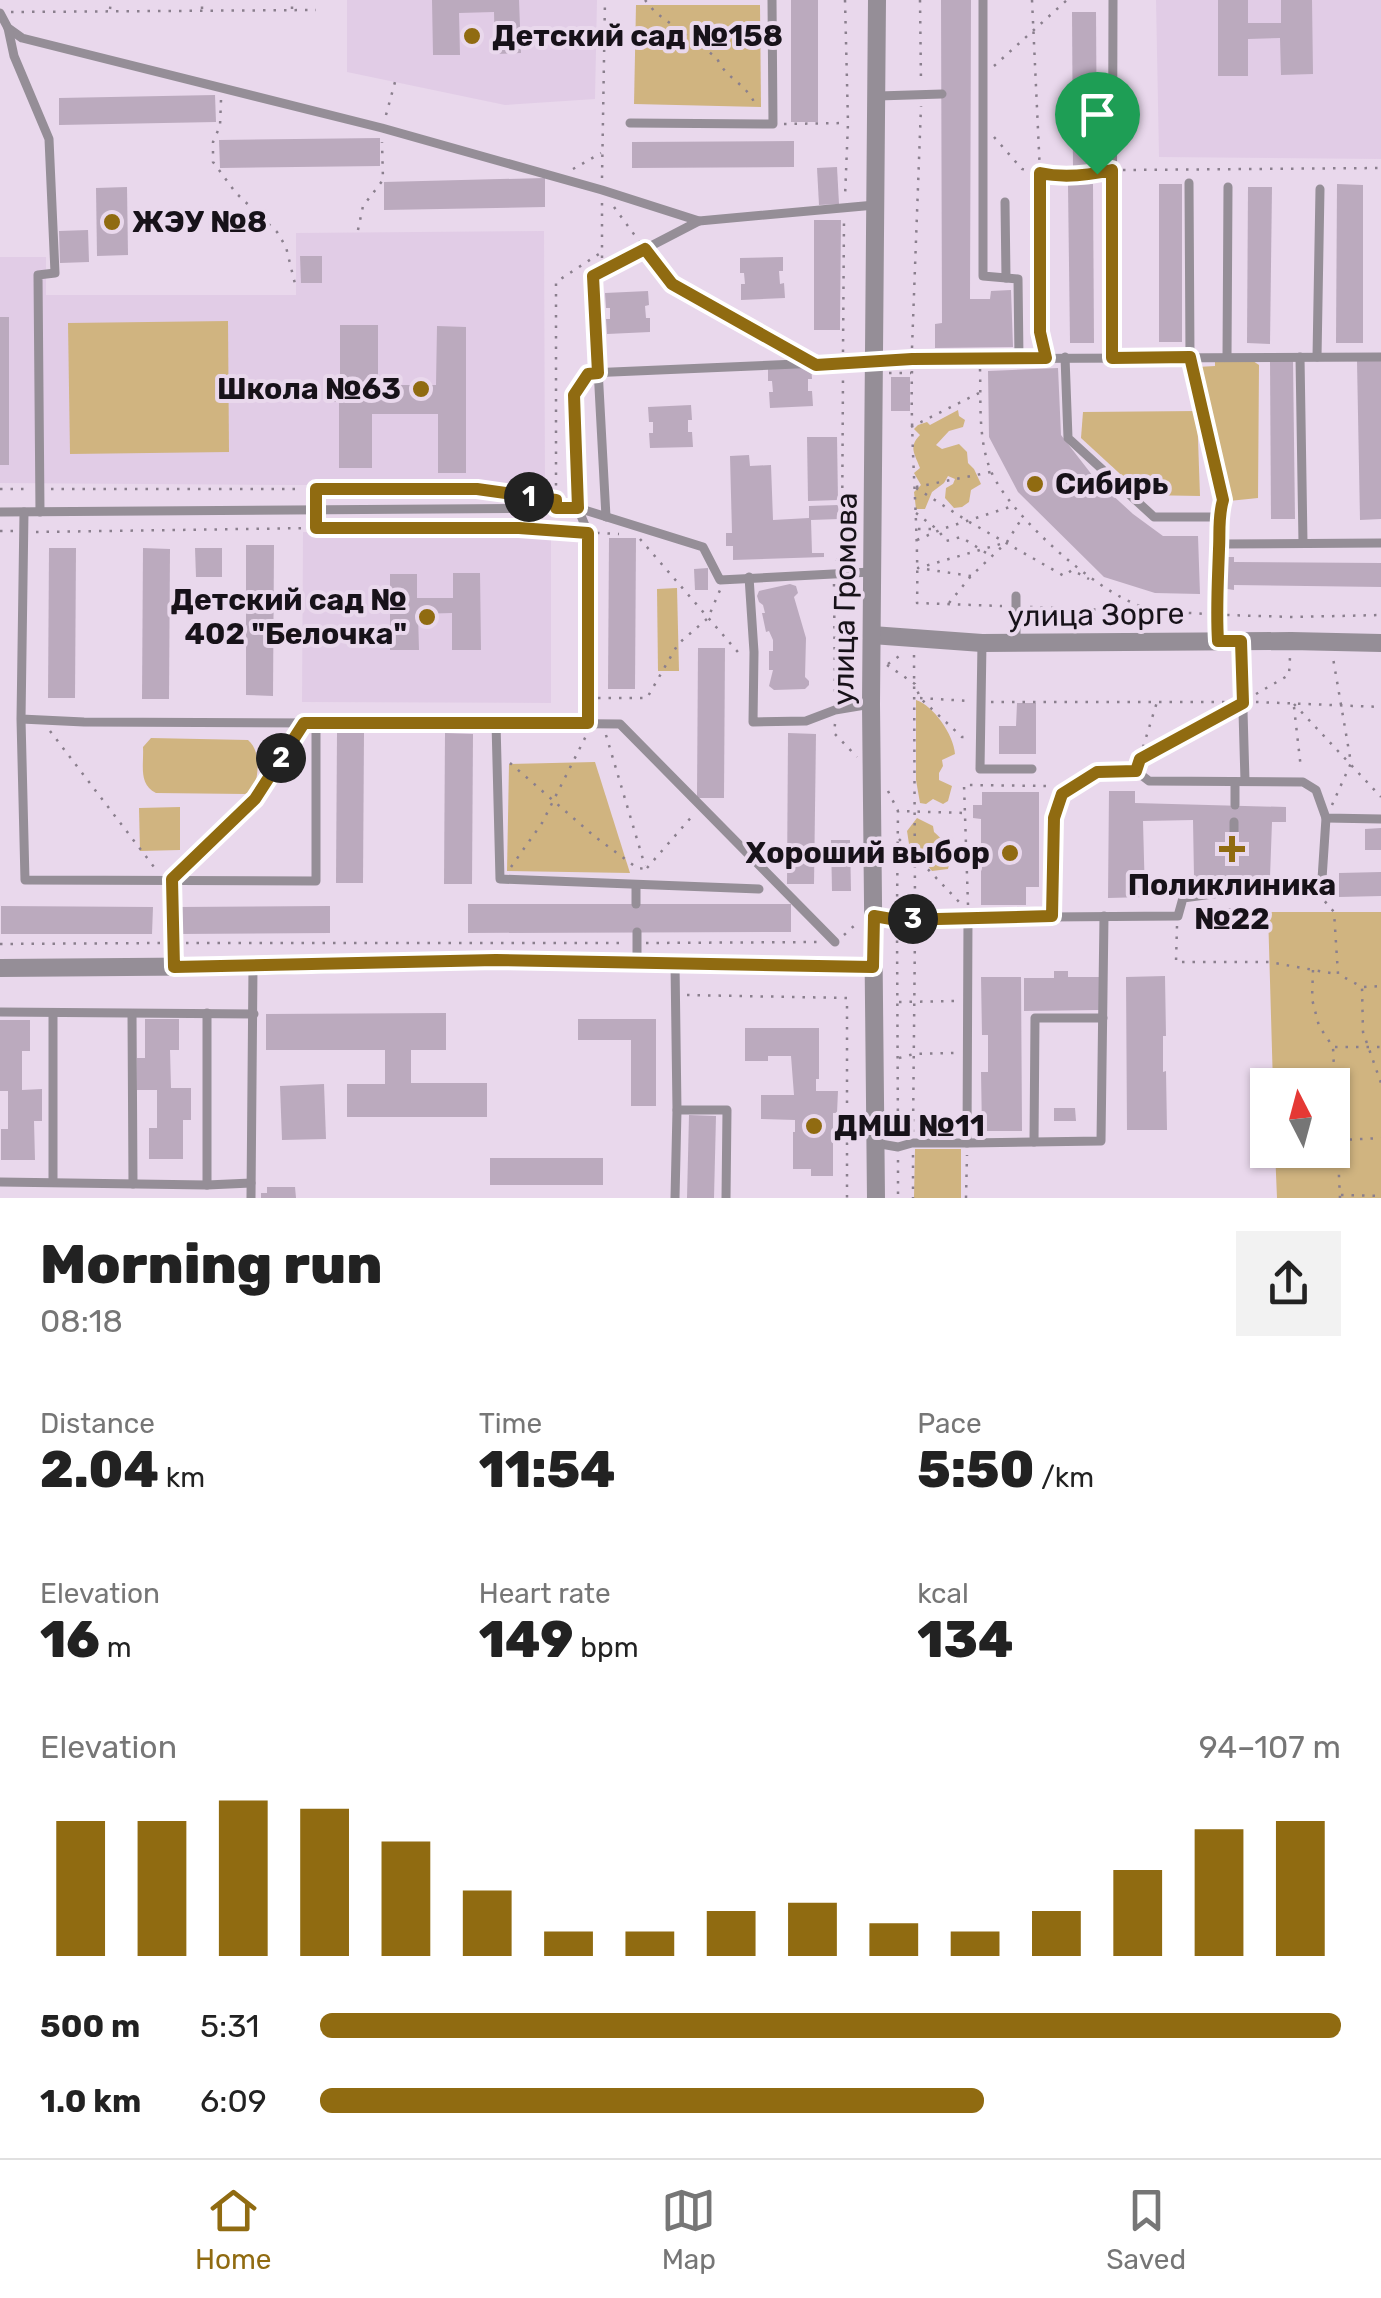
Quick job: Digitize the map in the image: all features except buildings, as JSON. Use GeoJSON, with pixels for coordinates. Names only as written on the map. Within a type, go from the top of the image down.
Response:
{"type":"FeatureCollection","features":[{"type":"Feature","properties":{"kind":"street","name":"улица Громова"},"geometry":{"type":"LineString","coordinates":[[876,1198],[873,967],[866,919],[878,0]]}},
{"type":"Feature","properties":{"kind":"street","name":"улица Зорге"},"geometry":{"type":"LineString","coordinates":[[872,635],[982,643],[1381,643]]}},
{"type":"Feature","properties":{"kind":"street"},"geometry":{"type":"LineString","coordinates":[[0,968],[496,960],[873,967]]}},
{"type":"Feature","properties":{"kind":"lane"},"geometry":{"type":"LineString","coordinates":[[630,123],[772,124],[772,0]]}},
{"type":"Feature","properties":{"kind":"lane"},"geometry":{"type":"LineString","coordinates":[[983,0],[982,78],[976,94],[982,138],[983,276],[1018,280],[1019,358]]}},
{"type":"Feature","properties":{"kind":"lane"},"geometry":{"type":"LineString","coordinates":[[1112,358],[1113,0]]}},
{"type":"Feature","properties":{"kind":"lane"},"geometry":{"type":"LineString","coordinates":[[0,12],[49,139],[52,170],[55,273],[38,275],[40,512]]}},
{"type":"Feature","properties":{"kind":"lane"},"geometry":{"type":"LineString","coordinates":[[8,28],[22,38],[382,128],[700,221],[877,205]]}},
{"type":"Feature","properties":{"kind":"lane"},"geometry":{"type":"LineString","coordinates":[[878,96],[942,94]]}},
{"type":"Feature","properties":{"kind":"lane"},"geometry":{"type":"LineString","coordinates":[[1189,184],[1190,357],[1223,500],[1218,517],[1218,641]]}},
{"type":"Feature","properties":{"kind":"lane"},"geometry":{"type":"LineString","coordinates":[[1227,357],[1228,187]]}},
{"type":"Feature","properties":{"kind":"lane"},"geometry":{"type":"LineString","coordinates":[[1317,357],[1320,189]]}},
{"type":"Feature","properties":{"kind":"lane"},"geometry":{"type":"LineString","coordinates":[[1005,202],[1006,278]]}},
{"type":"Feature","properties":{"kind":"lane"},"geometry":{"type":"LineString","coordinates":[[606,517],[593,276],[700,221]]}},
{"type":"Feature","properties":{"kind":"lane"},"geometry":{"type":"LineString","coordinates":[[1300,357],[1303,544]]}},
{"type":"Feature","properties":{"kind":"lane"},"geometry":{"type":"LineString","coordinates":[[594,724],[588,698],[588,533],[578,508],[574,395],[588,374],[912,359],[1381,357]]}},
{"type":"Feature","properties":{"kind":"lane"},"geometry":{"type":"LineString","coordinates":[[1065,358],[1068,438],[1154,517],[1218,517]]}},
{"type":"Feature","properties":{"kind":"lane"},"geometry":{"type":"LineString","coordinates":[[316,487],[316,510]]}},
{"type":"Feature","properties":{"kind":"lane"},"geometry":{"type":"LineString","coordinates":[[0,512],[578,508],[702,546],[720,580],[872,572]]}},
{"type":"Feature","properties":{"kind":"lane"},"geometry":{"type":"LineString","coordinates":[[21,720],[316,723],[316,880],[26,880],[21,720],[24,512]]}},
{"type":"Feature","properties":{"kind":"lane"},"geometry":{"type":"LineString","coordinates":[[1220,544],[1381,543]]}},
{"type":"Feature","properties":{"kind":"lane"},"geometry":{"type":"LineString","coordinates":[[749,578],[753,722],[806,721],[835,710],[870,704]]}},
{"type":"Feature","properties":{"kind":"lane"},"geometry":{"type":"LineString","coordinates":[[1016,601],[1016,643]]}},
{"type":"Feature","properties":{"kind":"lane"},"geometry":{"type":"LineString","coordinates":[[1235,806],[1240,782],[1243,702],[1241,641]]}},
{"type":"Feature","properties":{"kind":"lane"},"geometry":{"type":"LineString","coordinates":[[982,643],[980,769],[1032,770]]}},
{"type":"Feature","properties":{"kind":"lane"},"geometry":{"type":"LineString","coordinates":[[758,889],[500,879],[496,723],[620,724],[835,942]]}},
{"type":"Feature","properties":{"kind":"lane"},"geometry":{"type":"LineString","coordinates":[[866,919],[1178,916],[1182,898],[1322,879],[1326,818],[1316,790],[1303,782],[1149,781],[1136,771],[1097,772],[1062,794],[1054,818],[1052,916]]}},
{"type":"Feature","properties":{"kind":"lane"},"geometry":{"type":"LineString","coordinates":[[1326,818],[1381,819]]}},
{"type":"Feature","properties":{"kind":"lane"},"geometry":{"type":"LineString","coordinates":[[1234,822],[1234,834]]}},
{"type":"Feature","properties":{"kind":"lane"},"geometry":{"type":"LineString","coordinates":[[169,879],[174,967]]}},
{"type":"Feature","properties":{"kind":"lane"},"geometry":{"type":"LineString","coordinates":[[636,885],[636,904]]}},
{"type":"Feature","properties":{"kind":"lane"},"geometry":{"type":"LineString","coordinates":[[875,1143],[898,1147],[912,1143],[1101,1141],[1104,916]]}},
{"type":"Feature","properties":{"kind":"lane"},"geometry":{"type":"LineString","coordinates":[[967,1143],[968,918]]}},
{"type":"Feature","properties":{"kind":"lane"},"geometry":{"type":"LineString","coordinates":[[636,938],[636,963]]}},
{"type":"Feature","properties":{"kind":"lane"},"geometry":{"type":"LineString","coordinates":[[675,964],[675,1198]]}},
{"type":"Feature","properties":{"kind":"lane"},"geometry":{"type":"LineString","coordinates":[[251,1198],[253,966]]}},
{"type":"Feature","properties":{"kind":"lane"},"geometry":{"type":"LineString","coordinates":[[0,1012],[254,1014]]}},
{"type":"Feature","properties":{"kind":"lane"},"geometry":{"type":"LineString","coordinates":[[53,1013],[53,1182]]}},
{"type":"Feature","properties":{"kind":"lane"},"geometry":{"type":"LineString","coordinates":[[206,1186],[207,1013]]}},
{"type":"Feature","properties":{"kind":"lane"},"geometry":{"type":"LineString","coordinates":[[132,1014],[134,1184]]}},
{"type":"Feature","properties":{"kind":"lane"},"geometry":{"type":"LineString","coordinates":[[1034,1142],[1035,1018],[1103,1018]]}},
{"type":"Feature","properties":{"kind":"lane"},"geometry":{"type":"LineString","coordinates":[[677,1110],[727,1110],[726,1198]]}},
{"type":"Feature","properties":{"kind":"lane"},"geometry":{"type":"LineString","coordinates":[[0,1182],[206,1186],[251,1183]]}},
{"type":"Feature","properties":{"kind":"lane"},"geometry":{"type":"LineString","coordinates":[[174,1185],[174,1198]]}},
{"type":"Feature","properties":{"kind":"path"},"geometry":{"type":"LineString","coordinates":[[110,10],[111,0]]}},
{"type":"Feature","properties":{"kind":"path"},"geometry":{"type":"LineString","coordinates":[[202,0],[202,10]]}},
{"type":"Feature","properties":{"kind":"path"},"geometry":{"type":"LineString","coordinates":[[292,0],[292,10]]}},
{"type":"Feature","properties":{"kind":"path"},"geometry":{"type":"LineString","coordinates":[[602,272],[605,0]]}},
{"type":"Feature","properties":{"kind":"path"},"geometry":{"type":"LineString","coordinates":[[645,0],[655,12],[718,58],[720,67],[749,92],[754,102],[772,104]]}},
{"type":"Feature","properties":{"kind":"path"},"geometry":{"type":"LineString","coordinates":[[845,0],[848,123],[842,538],[834,574],[834,733],[858,758]]}},
{"type":"Feature","properties":{"kind":"path"},"geometry":{"type":"LineString","coordinates":[[920,0],[921,95],[911,427],[917,603],[1016,601],[1136,611],[1143,607]]}},
{"type":"Feature","properties":{"kind":"path"},"geometry":{"type":"LineString","coordinates":[[1032,0],[1040,173],[1040,332],[1046,358]]}},
{"type":"Feature","properties":{"kind":"path"},"geometry":{"type":"LineString","coordinates":[[982,78],[1068,0]]}},
{"type":"Feature","properties":{"kind":"path"},"geometry":{"type":"LineString","coordinates":[[0,12],[316,10]]}},
{"type":"Feature","properties":{"kind":"path"},"geometry":{"type":"LineString","coordinates":[[358,230],[363,206],[383,180],[382,128],[395,82]]}},
{"type":"Feature","properties":{"kind":"path"},"geometry":{"type":"LineString","coordinates":[[222,88],[213,162],[236,193],[278,232],[286,247],[296,288]]}},
{"type":"Feature","properties":{"kind":"path"},"geometry":{"type":"LineString","coordinates":[[772,124],[848,123]]}},
{"type":"Feature","properties":{"kind":"path"},"geometry":{"type":"LineString","coordinates":[[982,138],[996,137],[1022,169],[1053,176],[1112,170],[1381,168]]}},
{"type":"Feature","properties":{"kind":"path"},"geometry":{"type":"LineString","coordinates":[[558,178],[602,152]]}},
{"type":"Feature","properties":{"kind":"path"},"geometry":{"type":"LineString","coordinates":[[602,190],[672,284],[816,365]]}},
{"type":"Feature","properties":{"kind":"path"},"geometry":{"type":"LineString","coordinates":[[556,508],[556,282],[602,252]]}},
{"type":"Feature","properties":{"kind":"path"},"geometry":{"type":"LineString","coordinates":[[980,358],[982,439],[991,472],[1022,517],[1095,582]]}},
{"type":"Feature","properties":{"kind":"path"},"geometry":{"type":"LineString","coordinates":[[911,427],[981,393]]}},
{"type":"Feature","properties":{"kind":"path"},"geometry":{"type":"LineString","coordinates":[[915,487],[991,472]]}},
{"type":"Feature","properties":{"kind":"path"},"geometry":{"type":"LineString","coordinates":[[915,487],[1064,576],[1072,570],[1143,607],[1216,616],[1381,616]]}},
{"type":"Feature","properties":{"kind":"path"},"geometry":{"type":"LineString","coordinates":[[0,489],[477,489],[536,498]]}},
{"type":"Feature","properties":{"kind":"path"},"geometry":{"type":"LineString","coordinates":[[915,540],[1014,506]]}},
{"type":"Feature","properties":{"kind":"path"},"geometry":{"type":"LineString","coordinates":[[316,510],[316,528]]}},
{"type":"Feature","properties":{"kind":"path"},"geometry":{"type":"LineString","coordinates":[[916,513],[939,529],[946,541],[961,538],[992,557]]}},
{"type":"Feature","properties":{"kind":"path"},"geometry":{"type":"LineString","coordinates":[[947,604],[1007,542],[1022,517]]}},
{"type":"Feature","properties":{"kind":"path"},"geometry":{"type":"LineString","coordinates":[[24,531],[519,528],[620,534]]}},
{"type":"Feature","properties":{"kind":"path"},"geometry":{"type":"LineString","coordinates":[[917,529],[939,529]]}},
{"type":"Feature","properties":{"kind":"path"},"geometry":{"type":"LineString","coordinates":[[636,534],[754,671]]}},
{"type":"Feature","properties":{"kind":"path"},"geometry":{"type":"LineString","coordinates":[[918,568],[1007,542]]}},
{"type":"Feature","properties":{"kind":"path"},"geometry":{"type":"LineString","coordinates":[[918,568],[971,576]]}},
{"type":"Feature","properties":{"kind":"path"},"geometry":{"type":"LineString","coordinates":[[588,698],[647,698],[678,644],[708,618],[722,586]]}},
{"type":"Feature","properties":{"kind":"path"},"geometry":{"type":"LineString","coordinates":[[1157,701],[1140,759],[1289,675],[1290,652]]}},
{"type":"Feature","properties":{"kind":"path"},"geometry":{"type":"LineString","coordinates":[[1326,818],[1351,763],[1332,652]]}},
{"type":"Feature","properties":{"kind":"path"},"geometry":{"type":"LineString","coordinates":[[884,678],[887,665],[899,655],[914,654]]}},
{"type":"Feature","properties":{"kind":"path"},"geometry":{"type":"LineString","coordinates":[[887,665],[914,684],[920,698],[962,737],[980,738]]}},
{"type":"Feature","properties":{"kind":"path"},"geometry":{"type":"LineString","coordinates":[[920,698],[1381,707]]}},
{"type":"Feature","properties":{"kind":"path"},"geometry":{"type":"LineString","coordinates":[[1294,704],[1381,798]]}},
{"type":"Feature","properties":{"kind":"path"},"geometry":{"type":"LineString","coordinates":[[1294,704],[1303,782]]}},
{"type":"Feature","properties":{"kind":"path"},"geometry":{"type":"LineString","coordinates":[[43,722],[140,850],[169,879],[255,799],[304,723]]}},
{"type":"Feature","properties":{"kind":"path"},"geometry":{"type":"LineString","coordinates":[[316,723],[496,723]]}},
{"type":"Feature","properties":{"kind":"path"},"geometry":{"type":"LineString","coordinates":[[500,879],[518,860],[542,822],[594,724]]}},
{"type":"Feature","properties":{"kind":"path"},"geometry":{"type":"LineString","coordinates":[[594,724],[646,870]]}},
{"type":"Feature","properties":{"kind":"path"},"geometry":{"type":"LineString","coordinates":[[496,751],[594,836],[637,868],[646,870]]}},
{"type":"Feature","properties":{"kind":"path"},"geometry":{"type":"LineString","coordinates":[[898,838],[968,911],[964,784],[1052,786],[1062,794]]}},
{"type":"Feature","properties":{"kind":"path"},"geometry":{"type":"LineString","coordinates":[[887,789],[898,811],[898,1198]]}},
{"type":"Feature","properties":{"kind":"path"},"geometry":{"type":"LineString","coordinates":[[646,870],[700,806]]}},
{"type":"Feature","properties":{"kind":"path"},"geometry":{"type":"LineString","coordinates":[[898,811],[966,813]]}},
{"type":"Feature","properties":{"kind":"path"},"geometry":{"type":"LineString","coordinates":[[1322,879],[1322,898],[1334,912],[1338,974]]}},
{"type":"Feature","properties":{"kind":"path"},"geometry":{"type":"LineString","coordinates":[[1178,916],[1176,962],[1269,962],[1338,974],[1362,986],[1381,986]]}},
{"type":"Feature","properties":{"kind":"path"},"geometry":{"type":"LineString","coordinates":[[0,944],[636,938],[835,942],[866,919]]}},
{"type":"Feature","properties":{"kind":"path"},"geometry":{"type":"LineString","coordinates":[[1314,970],[1312,999],[1318,1026],[1333,1047],[1334,1068]]}},
{"type":"Feature","properties":{"kind":"path"},"geometry":{"type":"LineString","coordinates":[[1362,986],[1363,1032],[1381,1082]]}},
{"type":"Feature","properties":{"kind":"path"},"geometry":{"type":"LineString","coordinates":[[676,994],[847,998],[847,1198]]}},
{"type":"Feature","properties":{"kind":"path"},"geometry":{"type":"LineString","coordinates":[[897,1002],[967,1000]]}},
{"type":"Feature","properties":{"kind":"path"},"geometry":{"type":"LineString","coordinates":[[1333,1047],[1381,1047]]}},
{"type":"Feature","properties":{"kind":"path"},"geometry":{"type":"LineString","coordinates":[[898,1058],[967,1053]]}},
{"type":"Feature","properties":{"kind":"path"},"geometry":{"type":"LineString","coordinates":[[1350,1139],[1381,1138]]}},
{"type":"Feature","properties":{"kind":"path"},"geometry":{"type":"LineString","coordinates":[[966,1198],[967,1143]]}},
{"type":"Feature","properties":{"kind":"path"},"geometry":{"type":"LineString","coordinates":[[1339,1168],[1340,1197],[1381,1196]]}},
{"type":"Feature","properties":{"kind":"shaded area","name":"Детский сад №158"},"geometry":{"type":"Polygon","coordinates":[[[347,0],[597,0],[595,99],[505,105],[347,72],[347,0]]]}},
{"type":"Feature","properties":{"kind":"shaded area"},"geometry":{"type":"Polygon","coordinates":[[[1156,0],[1381,0],[1381,159],[1159,157],[1156,0]]]}},
{"type":"Feature","properties":{"kind":"shaded area"},"geometry":{"type":"Polygon","coordinates":[[[636,5],[760,5],[761,107],[634,104],[636,5]]]}},
{"type":"Feature","properties":{"kind":"shaded area"},"geometry":{"type":"Polygon","coordinates":[[[544,231],[545,484],[0,483],[0,257],[46,257],[46,295],[296,295],[296,233],[544,231]]]}},
{"type":"Feature","properties":{"kind":"shaded area"},"geometry":{"type":"Polygon","coordinates":[[[228,321],[229,452],[70,454],[68,323],[228,321]]]}},
{"type":"Feature","properties":{"kind":"shaded area"},"geometry":{"type":"Polygon","coordinates":[[[1215,361],[1253,361],[1259,365],[1258,498],[1229,501],[1197,367],[1215,366],[1215,361]]]}},
{"type":"Feature","properties":{"kind":"shaded area"},"geometry":{"type":"Polygon","coordinates":[[[958,410],[965,420],[963,427],[949,431],[936,445],[942,449],[959,444],[967,452],[968,463],[981,484],[971,490],[969,502],[954,508],[945,498],[946,488],[955,479],[948,476],[932,492],[925,509],[916,509],[914,492],[921,485],[914,473],[920,468],[913,447],[920,435],[914,429],[958,410]]]}},
{"type":"Feature","properties":{"kind":"shaded area"},"geometry":{"type":"Polygon","coordinates":[[[1197,411],[1200,496],[1143,495],[1081,438],[1083,412],[1197,411]]]}},
{"type":"Feature","properties":{"kind":"shaded area","name":"Детский сад № 402 \"Белочка\""},"geometry":{"type":"Polygon","coordinates":[[[303,532],[551,532],[551,703],[302,702],[303,532]]]}},
{"type":"Feature","properties":{"kind":"shaded area"},"geometry":{"type":"Polygon","coordinates":[[[677,588],[679,671],[658,671],[657,589],[677,588]]]}},
{"type":"Feature","properties":{"kind":"shaded area"},"geometry":{"type":"Polygon","coordinates":[[[916,700],[936,714],[954,746],[955,754],[942,760],[939,773],[939,780],[952,786],[948,801],[943,804],[933,799],[920,803],[916,780],[916,700]]]}},
{"type":"Feature","properties":{"kind":"shaded area"},"geometry":{"type":"Polygon","coordinates":[[[151,738],[248,740],[258,764],[253,790],[245,794],[156,793],[147,785],[143,773],[143,747],[151,738]]]}},
{"type":"Feature","properties":{"kind":"shaded area"},"geometry":{"type":"Polygon","coordinates":[[[595,762],[630,873],[507,871],[509,764],[595,762]]]}},
{"type":"Feature","properties":{"kind":"shaded area"},"geometry":{"type":"Polygon","coordinates":[[[180,807],[180,850],[140,851],[139,808],[180,807]]]}},
{"type":"Feature","properties":{"kind":"shaded area"},"geometry":{"type":"Polygon","coordinates":[[[917,818],[933,826],[948,848],[948,869],[932,871],[909,844],[907,831],[917,818]]]}},
{"type":"Feature","properties":{"kind":"shaded area"},"geometry":{"type":"Polygon","coordinates":[[[1268,912],[1381,912],[1381,1198],[1277,1198],[1276,1168],[1350,1168],[1350,1068],[1273,1068],[1268,912]]]}},
{"type":"Feature","properties":{"kind":"shaded area"},"geometry":{"type":"Polygon","coordinates":[[[915,1149],[961,1149],[961,1198],[914,1198],[915,1149]]]}},
{"type":"Feature","properties":{"kind":"place","name":"Детский сад №158"},"geometry":{"type":"Point","coordinates":[472,36]}},
{"type":"Feature","properties":{"kind":"place","name":"ЖЭУ №8"},"geometry":{"type":"Point","coordinates":[112,222]}},
{"type":"Feature","properties":{"kind":"place","name":"Школа №63"},"geometry":{"type":"Point","coordinates":[421,389]}},
{"type":"Feature","properties":{"kind":"place","name":"Сибирь"},"geometry":{"type":"Point","coordinates":[1035,484]}},
{"type":"Feature","properties":{"kind":"place","name":"Детский сад № 402 \"Белочка\""},"geometry":{"type":"Point","coordinates":[427,617]}},
{"type":"Feature","properties":{"kind":"place","name":"Поликлиника №22"},"geometry":{"type":"Point","coordinates":[1232,849]}},
{"type":"Feature","properties":{"kind":"place","name":"Хороший выбор"},"geometry":{"type":"Point","coordinates":[1010,853]}},
{"type":"Feature","properties":{"kind":"place","name":"ДМШ №11"},"geometry":{"type":"Point","coordinates":[814,1126]}},
{"type":"Feature","properties":{"kind":"route"},"geometry":{"type":"LineString","coordinates":[[1112,170],[1112,358],[1190,357],[1223,500],[1218,517],[1218,641],[1241,641],[1243,703],[1140,759],[1136,771],[1097,772],[1062,794],[1054,818],[1052,916],[897,920],[874,916],[873,967],[496,960],[174,967],[172,879],[255,799],[304,723],[588,723],[588,533],[519,528],[316,528],[316,489],[477,489],[556,500],[556,508],[578,508],[574,395],[588,374],[598,373],[593,276],[645,249],[672,284],[816,365],[912,359],[1046,358],[1040,332],[1040,173],[1097,174],[1112,170]]}}]}
